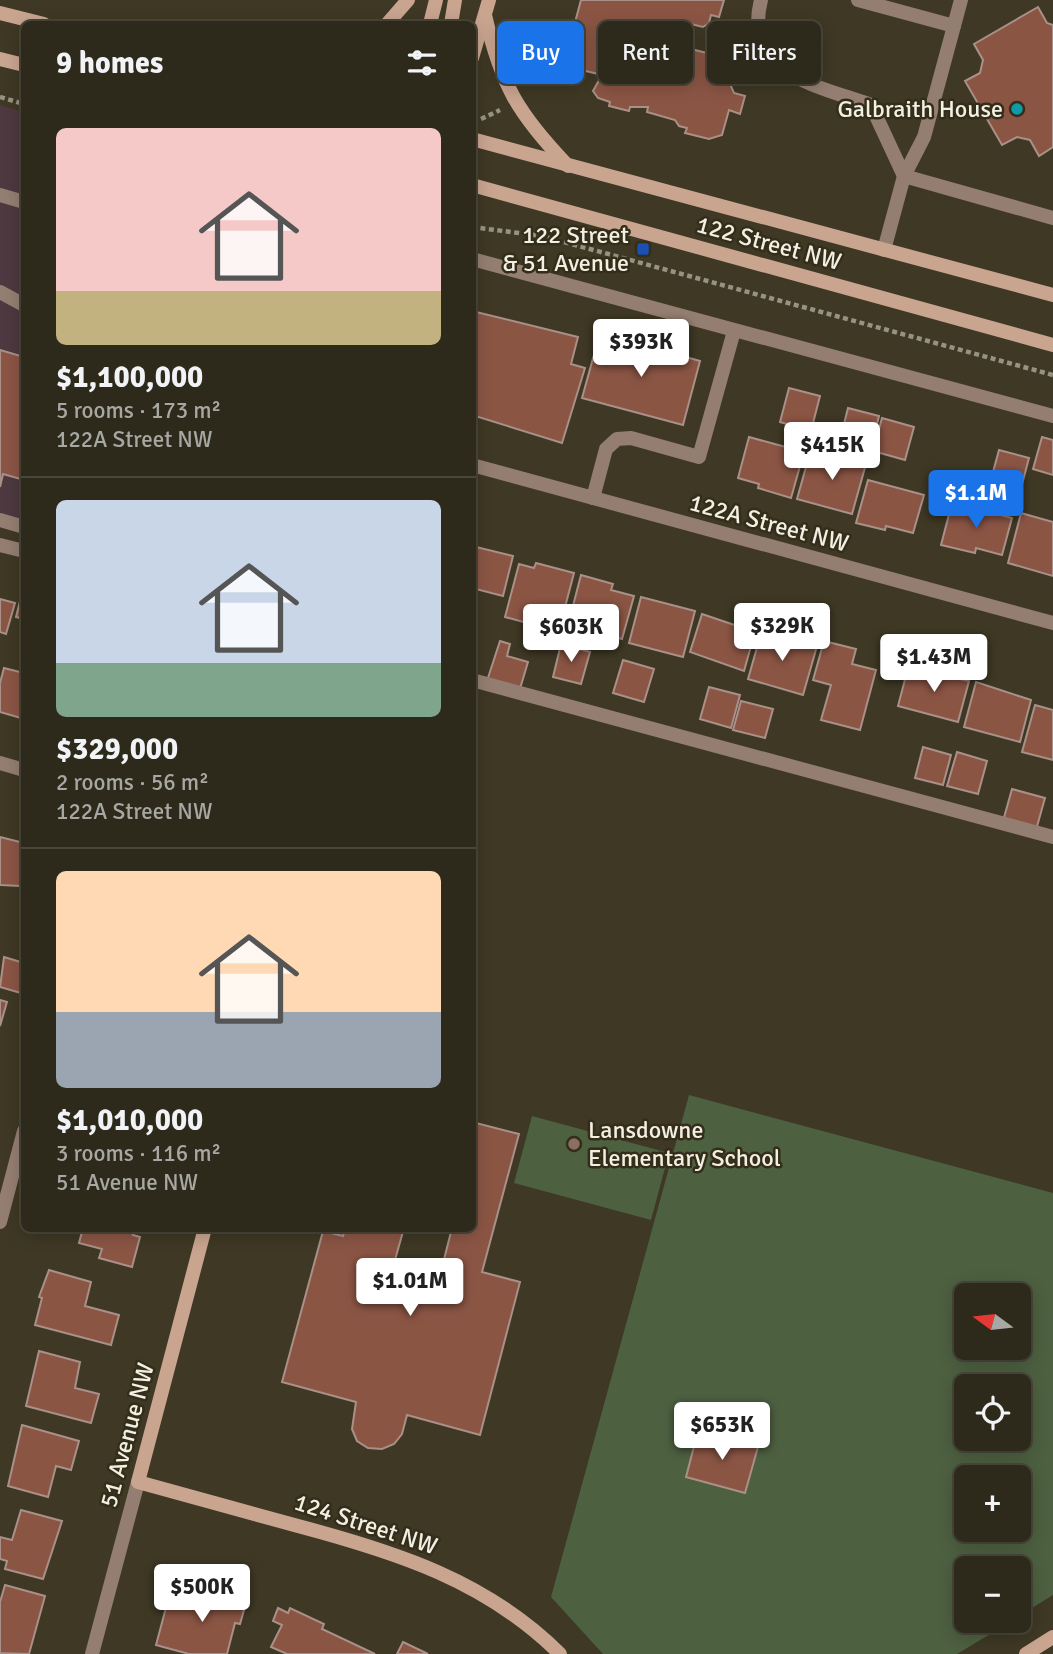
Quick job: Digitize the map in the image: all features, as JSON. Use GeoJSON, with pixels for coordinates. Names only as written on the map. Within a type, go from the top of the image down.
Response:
{"type":"FeatureCollection","features":[{"type":"Feature","properties":{"kind":"main road"},"geometry":{"type":"LineString","coordinates":[[390,21],[408,0]]}},
{"type":"Feature","properties":{"kind":"main road"},"geometry":{"type":"LineString","coordinates":[[431,21],[436,0]]}},
{"type":"Feature","properties":{"kind":"main road"},"geometry":{"type":"LineString","coordinates":[[451,21],[455,0]]}},
{"type":"Feature","properties":{"kind":"main road"},"geometry":{"type":"LineString","coordinates":[[476,44],[487,7]]}},
{"type":"Feature","properties":{"kind":"main road"},"geometry":{"type":"LineString","coordinates":[[487,7],[494,56],[508,91],[531,128],[569,167]]}},
{"type":"Feature","properties":{"kind":"main road"},"geometry":{"type":"LineString","coordinates":[[0,13],[32,21]]}},
{"type":"Feature","properties":{"kind":"main road"},"geometry":{"type":"LineString","coordinates":[[0,59],[21,64]]}},
{"type":"Feature","properties":{"kind":"main road","name":"122 Street NW"},"geometry":{"type":"LineString","coordinates":[[476,140],[1053,295]]}},
{"type":"Feature","properties":{"kind":"main road","name":"122 Street NW"},"geometry":{"type":"LineString","coordinates":[[476,186],[1053,345]]}},
{"type":"Feature","properties":{"kind":"main road","name":"51 Avenue NW"},"geometry":{"type":"LineString","coordinates":[[138,1482],[204,1232]]}},
{"type":"Feature","properties":{"kind":"main road","name":"124 Street NW"},"geometry":{"type":"LineString","coordinates":[[138,1482],[414,1560],[479,1590],[516,1615],[560,1654]]}},
{"type":"Feature","properties":{"kind":"main road"},"geometry":{"type":"LineString","coordinates":[[1026,1654],[1053,1637]]}},
{"type":"Feature","properties":{"kind":"street"},"geometry":{"type":"LineString","coordinates":[[761,0],[757,17],[765,55],[792,76],[871,105],[904,176],[1053,218]]}},
{"type":"Feature","properties":{"kind":"street"},"geometry":{"type":"LineString","coordinates":[[858,0],[954,26]]}},
{"type":"Feature","properties":{"kind":"street"},"geometry":{"type":"LineString","coordinates":[[884,250],[904,176],[924,136],[961,0]]}},
{"type":"Feature","properties":{"kind":"street"},"geometry":{"type":"LineString","coordinates":[[0,195],[21,201]]}},
{"type":"Feature","properties":{"kind":"street"},"geometry":{"type":"LineString","coordinates":[[476,260],[1053,416]]}},
{"type":"Feature","properties":{"kind":"street"},"geometry":{"type":"LineString","coordinates":[[0,292],[21,303]]}},
{"type":"Feature","properties":{"kind":"street"},"geometry":{"type":"LineString","coordinates":[[593,498],[606,449],[617,439],[631,438],[699,457],[734,331]]}},
{"type":"Feature","properties":{"kind":"street","name":"122A Street NW"},"geometry":{"type":"LineString","coordinates":[[476,467],[1053,623]]}},
{"type":"Feature","properties":{"kind":"street"},"geometry":{"type":"LineString","coordinates":[[0,520],[21,526]]}},
{"type":"Feature","properties":{"kind":"street"},"geometry":{"type":"LineString","coordinates":[[0,545],[21,550]]}},
{"type":"Feature","properties":{"kind":"street"},"geometry":{"type":"LineString","coordinates":[[476,681],[1053,836]]}},
{"type":"Feature","properties":{"kind":"street"},"geometry":{"type":"LineString","coordinates":[[0,764],[21,769]]}},
{"type":"Feature","properties":{"kind":"street"},"geometry":{"type":"LineString","coordinates":[[0,1222],[21,1142]]}},
{"type":"Feature","properties":{"kind":"street","name":"51 Avenue NW"},"geometry":{"type":"LineString","coordinates":[[92,1654],[138,1482]]}},
{"type":"Feature","properties":{"kind":"path"},"geometry":{"type":"LineString","coordinates":[[0,97],[21,103]]}},
{"type":"Feature","properties":{"kind":"path"},"geometry":{"type":"LineString","coordinates":[[481,119],[500,110]]}},
{"type":"Feature","properties":{"kind":"path"},"geometry":{"type":"LineString","coordinates":[[476,228],[542,236],[1053,375]]}},
{"type":"Feature","properties":{"kind":"shaded area"},"geometry":{"type":"Polygon","coordinates":[[[0,105],[21,111],[21,533],[0,527],[0,105]]]}},
{"type":"Feature","properties":{"kind":"green space"},"geometry":{"type":"Polygon","coordinates":[[[689,1095],[1053,1193],[1053,1595],[1031,1609],[1031,1556],[954,1556],[954,1633],[992,1633],[957,1654],[603,1654],[551,1597],[689,1095]]]}},
{"type":"Feature","properties":{"kind":"green space"},"geometry":{"type":"Polygon","coordinates":[[[532,1116],[669,1153],[651,1220],[514,1183],[532,1116]]]}},
{"type":"Feature","properties":{"kind":"building"},"geometry":{"type":"Polygon","coordinates":[[[581,0],[724,0],[719,17],[711,15],[703,27],[693,25],[693,21],[598,21],[598,74],[584,72],[584,21],[575,21],[581,0]]]}},
{"type":"Feature","properties":{"kind":"building","name":"Galbraith House"},"geometry":{"type":"Polygon","coordinates":[[[1038,7],[1047,23],[1053,25],[1053,147],[1039,156],[1030,140],[1017,137],[1002,145],[965,81],[980,73],[983,60],[974,44],[1038,7]]]}},
{"type":"Feature","properties":{"kind":"building"},"geometry":{"type":"Polygon","coordinates":[[[693,50],[707,53],[707,84],[730,84],[734,93],[745,96],[740,114],[729,110],[722,135],[709,139],[685,133],[687,128],[679,126],[675,120],[647,112],[648,107],[630,107],[629,111],[609,106],[610,102],[598,98],[593,91],[598,82],[693,84],[693,50]]]}},
{"type":"Feature","properties":{"kind":"building"},"geometry":{"type":"Polygon","coordinates":[[[476,312],[578,337],[571,364],[585,368],[562,443],[476,416],[476,312]]]}},
{"type":"Feature","properties":{"kind":"building"},"geometry":{"type":"Polygon","coordinates":[[[600,333],[700,361],[683,425],[582,398],[600,333]]]}},
{"type":"Feature","properties":{"kind":"building"},"geometry":{"type":"Polygon","coordinates":[[[0,350],[21,356],[21,479],[3,474],[0,487],[0,350]]]}},
{"type":"Feature","properties":{"kind":"building"},"geometry":{"type":"Polygon","coordinates":[[[789,388],[820,396],[811,431],[780,422],[789,388]]]}},
{"type":"Feature","properties":{"kind":"building"},"geometry":{"type":"Polygon","coordinates":[[[848,408],[879,416],[871,448],[840,440],[848,408]]]}},
{"type":"Feature","properties":{"kind":"building"},"geometry":{"type":"Polygon","coordinates":[[[882,418],[914,427],[905,460],[873,451],[882,418]]]}},
{"type":"Feature","properties":{"kind":"building"},"geometry":{"type":"Polygon","coordinates":[[[749,437],[804,452],[791,498],[758,488],[759,484],[738,478],[749,437]]]}},
{"type":"Feature","properties":{"kind":"building"},"geometry":{"type":"Polygon","coordinates":[[[1042,437],[1053,440],[1053,475],[1033,469],[1042,437]]]}},
{"type":"Feature","properties":{"kind":"building"},"geometry":{"type":"Polygon","coordinates":[[[811,449],[866,464],[852,514],[797,499],[811,449]]]}},
{"type":"Feature","properties":{"kind":"building"},"geometry":{"type":"Polygon","coordinates":[[[999,450],[1029,458],[1020,492],[990,483],[999,450]]]}},
{"type":"Feature","properties":{"kind":"building"},"geometry":{"type":"Polygon","coordinates":[[[868,480],[924,495],[913,533],[886,526],[885,530],[856,523],[868,480]]]}},
{"type":"Feature","properties":{"kind":"building"},"geometry":{"type":"Polygon","coordinates":[[[952,503],[1012,518],[1002,555],[976,548],[975,553],[941,545],[952,503]]]}},
{"type":"Feature","properties":{"kind":"building"},"geometry":{"type":"Polygon","coordinates":[[[1021,513],[1053,522],[1053,576],[1008,563],[1021,513]]]}},
{"type":"Feature","properties":{"kind":"building"},"geometry":{"type":"Polygon","coordinates":[[[476,547],[513,556],[503,596],[476,589],[476,547]]]}},
{"type":"Feature","properties":{"kind":"building"},"geometry":{"type":"Polygon","coordinates":[[[536,563],[574,573],[564,611],[544,605],[538,626],[505,617],[519,564],[534,568],[536,563]]]}},
{"type":"Feature","properties":{"kind":"building"},"geometry":{"type":"Polygon","coordinates":[[[581,575],[613,584],[611,590],[634,596],[622,639],[568,625],[581,575]]]}},
{"type":"Feature","properties":{"kind":"building"},"geometry":{"type":"Polygon","coordinates":[[[641,597],[695,611],[683,657],[629,643],[641,597]]]}},
{"type":"Feature","properties":{"kind":"building"},"geometry":{"type":"Polygon","coordinates":[[[21,598],[21,618],[16,617],[21,598]]]}},
{"type":"Feature","properties":{"kind":"building"},"geometry":{"type":"Polygon","coordinates":[[[0,599],[15,603],[6,634],[0,632],[0,599]]]}},
{"type":"Feature","properties":{"kind":"building"},"geometry":{"type":"Polygon","coordinates":[[[702,614],[755,632],[744,671],[690,652],[702,614]]]}},
{"type":"Feature","properties":{"kind":"building"},"geometry":{"type":"Polygon","coordinates":[[[762,630],[817,646],[803,695],[748,679],[762,630]]]}},
{"type":"Feature","properties":{"kind":"building"},"geometry":{"type":"Polygon","coordinates":[[[500,641],[510,644],[507,656],[528,662],[519,692],[486,684],[500,641]]]}},
{"type":"Feature","properties":{"kind":"building"},"geometry":{"type":"Polygon","coordinates":[[[824,641],[856,649],[852,664],[876,670],[860,730],[821,720],[831,685],[813,680],[824,641]]]}},
{"type":"Feature","properties":{"kind":"building"},"geometry":{"type":"Polygon","coordinates":[[[561,644],[590,652],[581,684],[553,677],[561,644]]]}},
{"type":"Feature","properties":{"kind":"building"},"geometry":{"type":"Polygon","coordinates":[[[623,660],[654,669],[644,702],[613,693],[623,660]]]}},
{"type":"Feature","properties":{"kind":"building"},"geometry":{"type":"Polygon","coordinates":[[[4,668],[21,672],[21,718],[0,712],[0,683],[4,668]]]}},
{"type":"Feature","properties":{"kind":"building"},"geometry":{"type":"Polygon","coordinates":[[[908,668],[969,681],[958,722],[898,706],[908,668]]]}},
{"type":"Feature","properties":{"kind":"building"},"geometry":{"type":"Polygon","coordinates":[[[976,682],[1031,700],[1020,742],[964,727],[976,682]]]}},
{"type":"Feature","properties":{"kind":"building"},"geometry":{"type":"Polygon","coordinates":[[[709,687],[740,695],[731,728],[700,719],[709,687]]]}},
{"type":"Feature","properties":{"kind":"building"},"geometry":{"type":"Polygon","coordinates":[[[741,701],[773,709],[765,738],[733,730],[741,701]]]}},
{"type":"Feature","properties":{"kind":"building"},"geometry":{"type":"Polygon","coordinates":[[[1035,705],[1053,710],[1053,760],[1022,752],[1035,705]]]}},
{"type":"Feature","properties":{"kind":"building"},"geometry":{"type":"Polygon","coordinates":[[[923,747],[951,755],[943,785],[915,778],[923,747]]]}},
{"type":"Feature","properties":{"kind":"building"},"geometry":{"type":"Polygon","coordinates":[[[957,752],[987,761],[978,794],[947,786],[957,752]]]}},
{"type":"Feature","properties":{"kind":"building"},"geometry":{"type":"Polygon","coordinates":[[[1012,789],[1045,798],[1036,830],[1003,821],[1012,789]]]}},
{"type":"Feature","properties":{"kind":"building"},"geometry":{"type":"Polygon","coordinates":[[[0,837],[21,842],[21,881],[20,886],[0,885],[0,837]]]}},
{"type":"Feature","properties":{"kind":"building"},"geometry":{"type":"Polygon","coordinates":[[[4,957],[21,962],[21,993],[0,987],[4,957]]]}},
{"type":"Feature","properties":{"kind":"building"},"geometry":{"type":"Polygon","coordinates":[[[0,1000],[7,1002],[0,1026],[0,1000]]]}},
{"type":"Feature","properties":{"kind":"building"},"geometry":{"type":"Polygon","coordinates":[[[476,1123],[519,1134],[482,1272],[520,1282],[480,1435],[407,1415],[402,1434],[394,1444],[382,1449],[368,1448],[357,1441],[352,1429],[356,1402],[282,1382],[323,1232],[343,1236],[344,1232],[403,1232],[393,1267],[439,1279],[451,1232],[476,1232],[476,1123]]]}},
{"type":"Feature","properties":{"kind":"building"},"geometry":{"type":"Polygon","coordinates":[[[82,1232],[134,1232],[133,1235],[140,1237],[132,1267],[99,1258],[102,1249],[79,1243],[82,1232]]]}},
{"type":"Feature","properties":{"kind":"building"},"geometry":{"type":"Polygon","coordinates":[[[49,1270],[91,1282],[85,1306],[119,1315],[111,1345],[35,1325],[42,1298],[39,1297],[49,1270]]]}},
{"type":"Feature","properties":{"kind":"building"},"geometry":{"type":"Polygon","coordinates":[[[39,1351],[80,1362],[75,1388],[99,1394],[91,1423],[26,1406],[39,1351]]]}},
{"type":"Feature","properties":{"kind":"building"},"geometry":{"type":"Polygon","coordinates":[[[22,1425],[79,1441],[71,1470],[56,1466],[48,1497],[8,1486],[22,1425]]]}},
{"type":"Feature","properties":{"kind":"building"},"geometry":{"type":"Polygon","coordinates":[[[698,1431],[758,1447],[745,1493],[686,1477],[698,1431]]]}},
{"type":"Feature","properties":{"kind":"building"},"geometry":{"type":"Polygon","coordinates":[[[21,1510],[62,1521],[43,1579],[5,1569],[7,1561],[0,1559],[0,1537],[12,1540],[21,1510]]]}},
{"type":"Feature","properties":{"kind":"building"},"geometry":{"type":"Polygon","coordinates":[[[5,1585],[45,1596],[29,1654],[0,1653],[0,1602],[5,1585]]]}},
{"type":"Feature","properties":{"kind":"building"},"geometry":{"type":"Polygon","coordinates":[[[214,1587],[248,1596],[240,1624],[235,1623],[227,1654],[189,1654],[156,1645],[168,1600],[208,1611],[214,1587]]]}},
{"type":"Feature","properties":{"kind":"building"},"geometry":{"type":"Polygon","coordinates":[[[278,1608],[288,1613],[290,1608],[324,1624],[322,1629],[375,1654],[287,1654],[271,1647],[282,1625],[273,1621],[278,1608]]]}},
{"type":"Feature","properties":{"kind":"building"},"geometry":{"type":"Polygon","coordinates":[[[403,1642],[428,1654],[397,1654],[403,1642]]]}},
{"type":"Feature","properties":{"kind":"place","name":"Galbraith House"},"geometry":{"type":"Point","coordinates":[1017,109]}},
{"type":"Feature","properties":{"kind":"place","name":"122 Street & 51 Avenue"},"geometry":{"type":"Point","coordinates":[643,249]}},
{"type":"Feature","properties":{"kind":"place","name":"Lansdowne Elementary School"},"geometry":{"type":"Point","coordinates":[574,1144]}}]}
